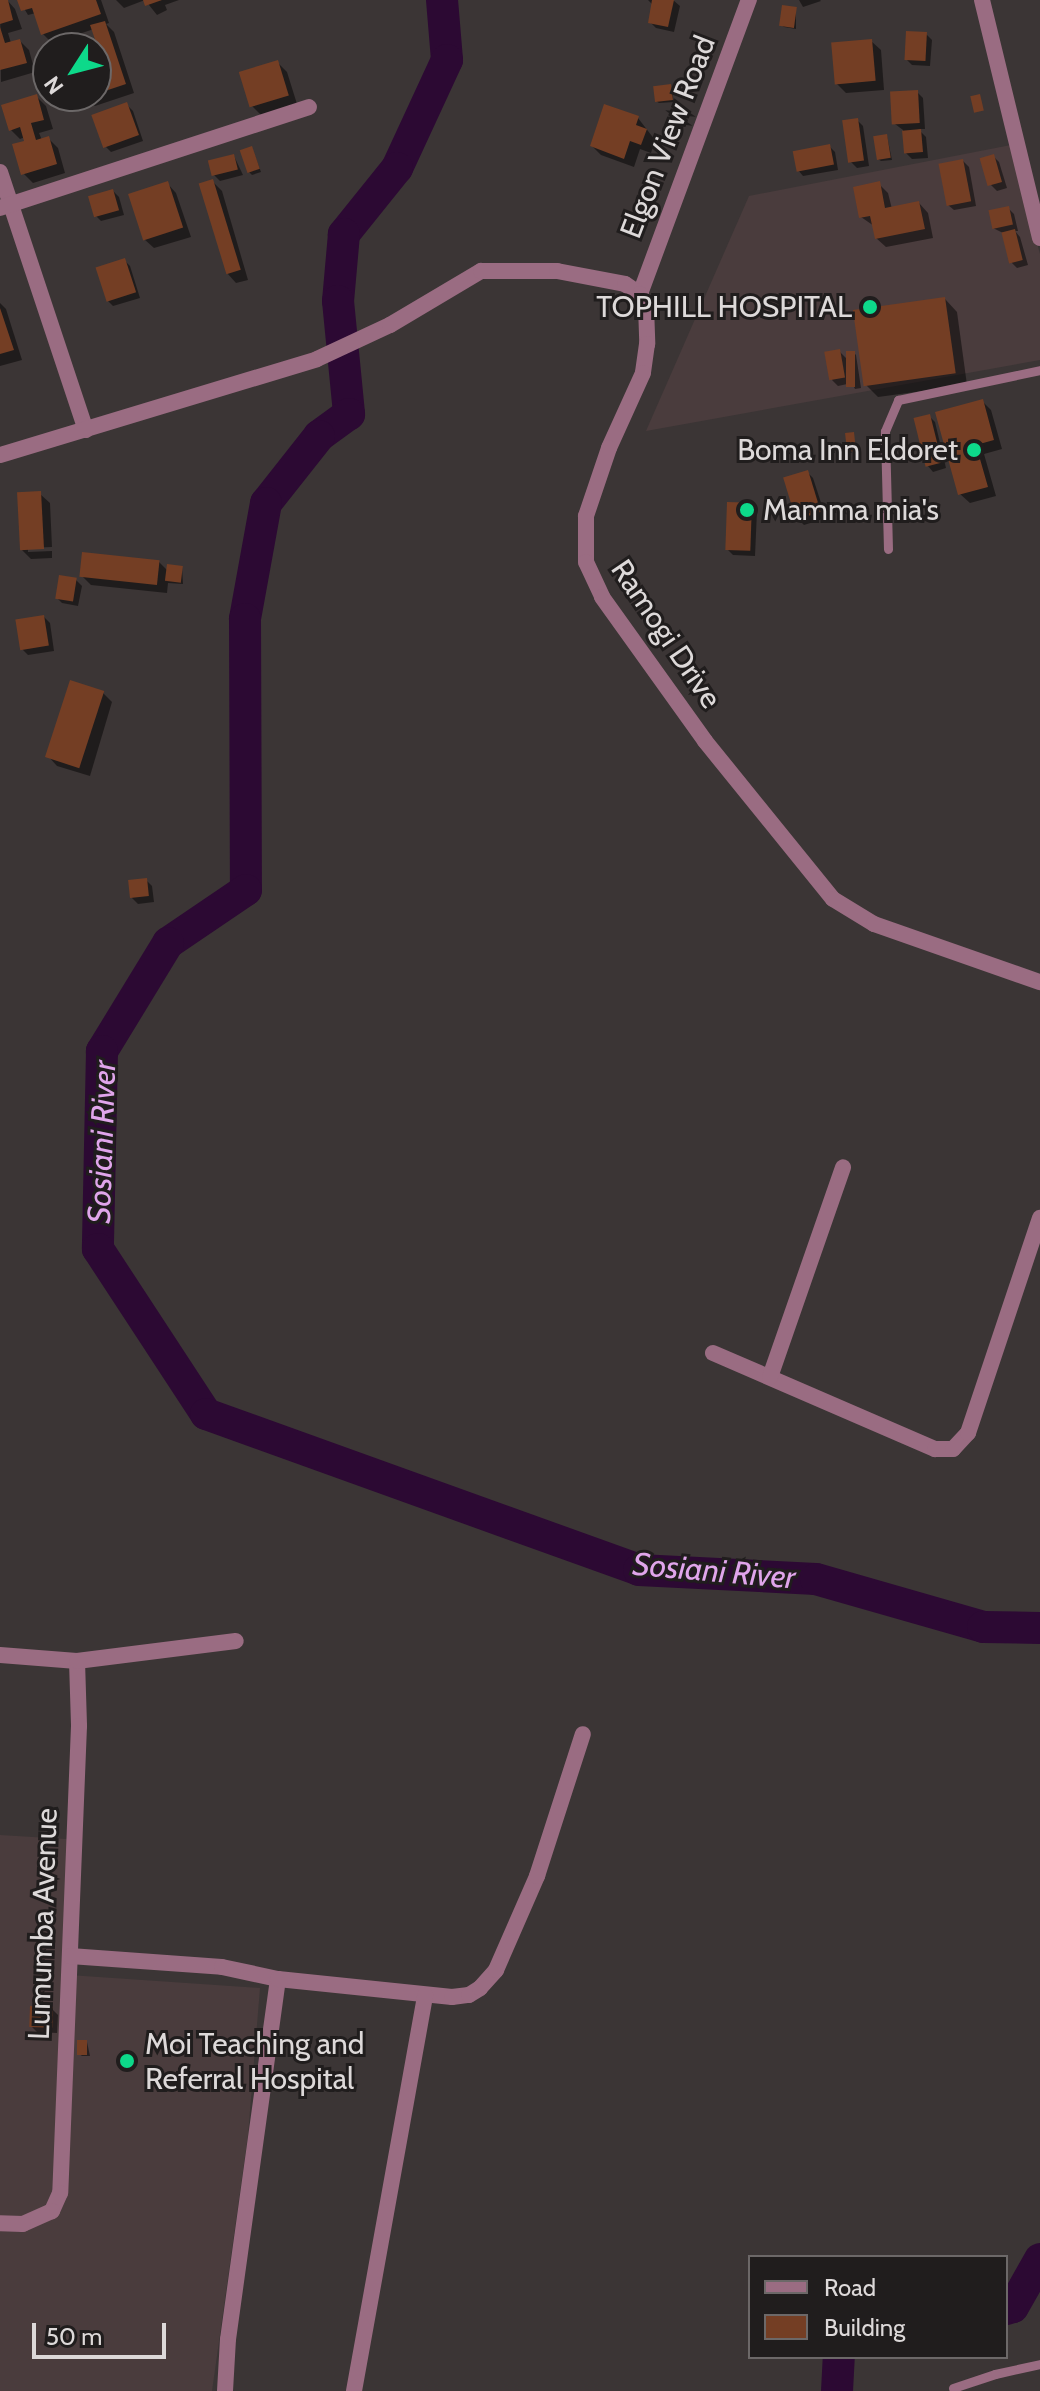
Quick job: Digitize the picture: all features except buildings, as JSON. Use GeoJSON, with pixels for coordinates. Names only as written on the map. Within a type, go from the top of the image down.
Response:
{"type":"FeatureCollection","features":[{"type":"Feature","properties":{"kind":"street","name":"Elgon View Road"},"geometry":{"type":"LineString","coordinates":[[640,294],[749,0]]}},
{"type":"Feature","properties":{"kind":"street"},"geometry":{"type":"LineString","coordinates":[[982,0],[1040,238]]}},
{"type":"Feature","properties":{"kind":"street"},"geometry":{"type":"LineString","coordinates":[[6,207],[309,107]]}},
{"type":"Feature","properties":{"kind":"street"},"geometry":{"type":"LineString","coordinates":[[0,172],[6,207],[86,430]]}},
{"type":"Feature","properties":{"kind":"street"},"geometry":{"type":"LineString","coordinates":[[0,455],[317,359],[390,325],[481,271],[532,270],[580,274],[625,284],[640,294]]}},
{"type":"Feature","properties":{"kind":"street","name":"Ramogi Drive"},"geometry":{"type":"LineString","coordinates":[[640,294],[648,314],[643,373],[609,448],[586,516],[583,537],[588,571],[602,597],[705,741],[833,899],[874,924],[1040,982]]}},
{"type":"Feature","properties":{"kind":"street"},"geometry":{"type":"LineString","coordinates":[[770,1377],[843,1167]]}},
{"type":"Feature","properties":{"kind":"street"},"geometry":{"type":"LineString","coordinates":[[713,1353],[935,1449],[953,1449],[968,1433],[1040,1218]]}},
{"type":"Feature","properties":{"kind":"street"},"geometry":{"type":"LineString","coordinates":[[0,1655],[77,1661],[236,1641]]}},
{"type":"Feature","properties":{"kind":"street","name":"Lumumba Avenue"},"geometry":{"type":"LineString","coordinates":[[0,2223],[23,2224],[52,2211],[60,2193],[79,1726],[77,1661]]}},
{"type":"Feature","properties":{"kind":"street"},"geometry":{"type":"LineString","coordinates":[[70,1956],[222,1967],[278,1979],[425,1995],[469,1995],[496,1970],[537,1876],[583,1734]]}},
{"type":"Feature","properties":{"kind":"street"},"geometry":{"type":"LineString","coordinates":[[225,2391],[228,2339],[278,1979]]}},
{"type":"Feature","properties":{"kind":"street"},"geometry":{"type":"LineString","coordinates":[[354,2391],[425,1995]]}},
{"type":"Feature","properties":{"kind":"lane"},"geometry":{"type":"LineString","coordinates":[[888,549],[885,431],[898,400],[1040,370]]}},
{"type":"Feature","properties":{"kind":"lane"},"geometry":{"type":"LineString","coordinates":[[953,2388],[1040,2364]]}},
{"type":"Feature","properties":{"kind":"shaded area","name":"TOPHILL HOSPITAL"},"geometry":{"type":"Polygon","coordinates":[[[1011,145],[1040,254],[1040,360],[646,431],[749,196],[1011,145]]]}},
{"type":"Feature","properties":{"kind":"shaded area","name":"Moi Teaching and Referral Hospital"},"geometry":{"type":"Polygon","coordinates":[[[0,1835],[82,1840],[69,1975],[260,1988],[248,2135],[212,2391],[0,2391],[0,1835]]]}},
{"type":"Feature","properties":{"kind":"waterway","name":"Sosiani River"},"geometry":{"type":"LineString","coordinates":[[442,0],[447,60],[397,168],[344,234],[338,301],[349,414],[319,436],[266,503],[245,619],[246,890],[168,943],[102,1051],[98,1249],[206,1414],[639,1570],[816,1579],[983,1627],[1040,1628]]}},
{"type":"Feature","properties":{"kind":"waterway","name":"Sosiani River"},"geometry":{"type":"LineString","coordinates":[[1008,2308],[1013,2307],[1040,2259]]}},
{"type":"Feature","properties":{"kind":"waterway","name":"Sosiani River"},"geometry":{"type":"LineString","coordinates":[[837,2391],[839,2359]]}},
{"type":"Feature","properties":{"kind":"place","name":"TOPHILL HOSPITAL"},"geometry":{"type":"Point","coordinates":[870,307]}},
{"type":"Feature","properties":{"kind":"place","name":"Boma Inn Eldoret"},"geometry":{"type":"Point","coordinates":[974,450]}},
{"type":"Feature","properties":{"kind":"place","name":"Mamma mia's"},"geometry":{"type":"Point","coordinates":[747,510]}},
{"type":"Feature","properties":{"kind":"place","name":"Moi Teaching and Referral Hospital"},"geometry":{"type":"Point","coordinates":[127,2061]}}]}
